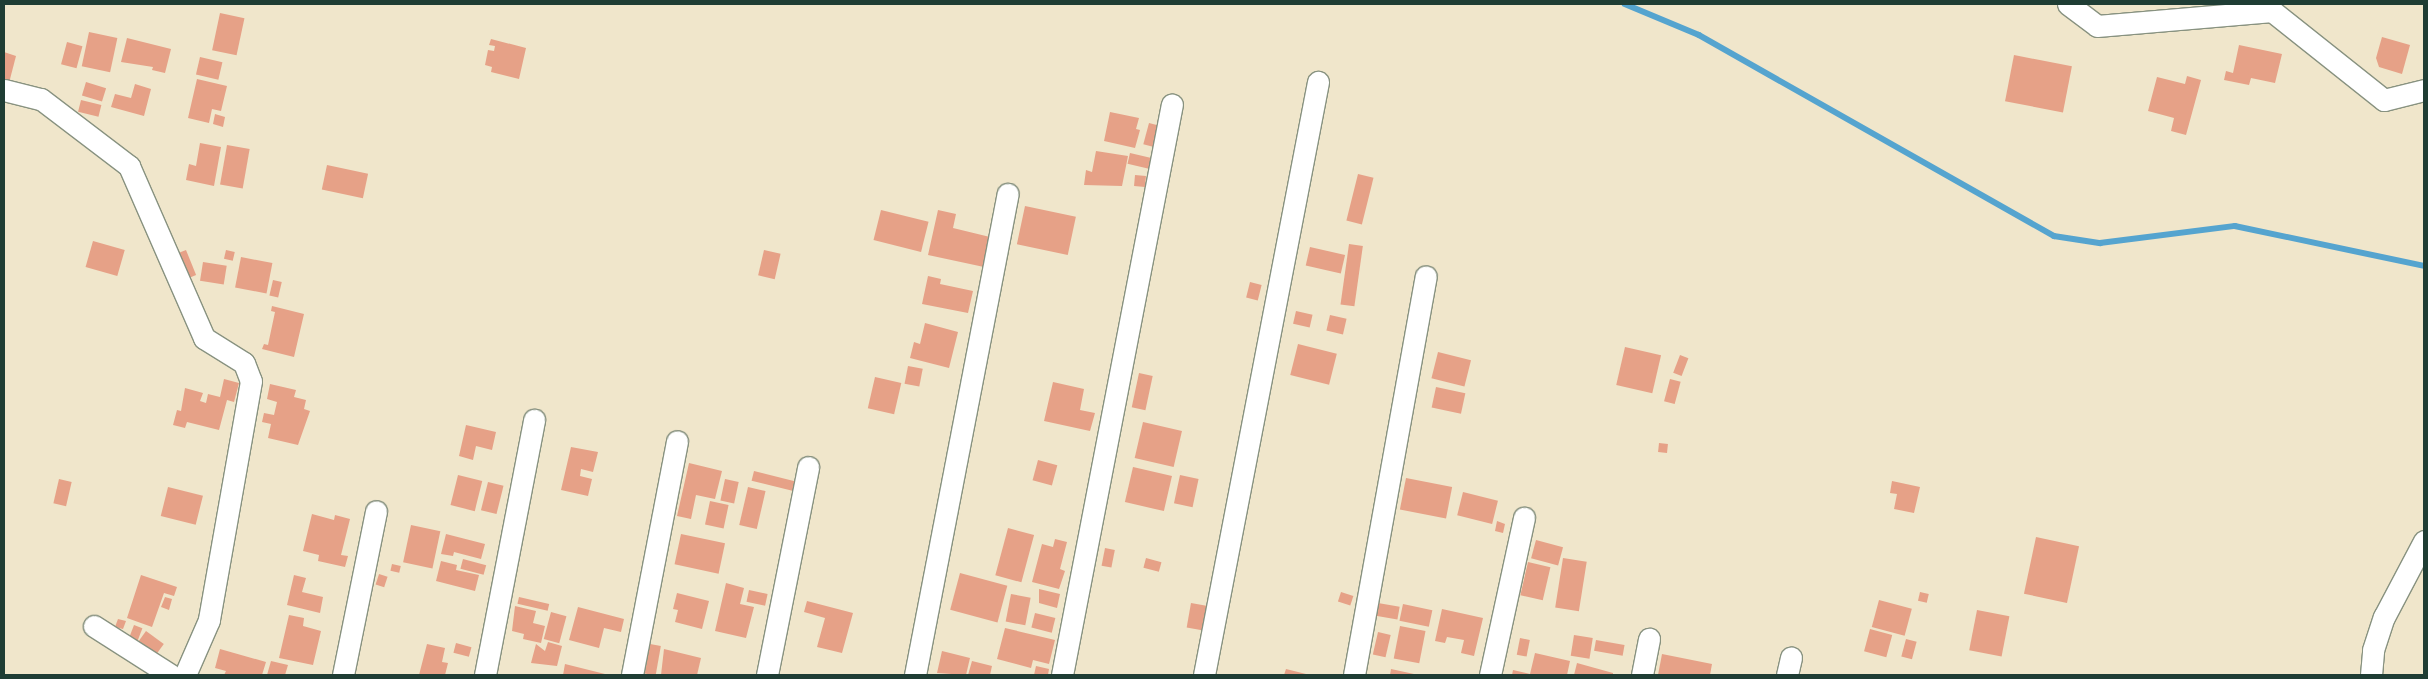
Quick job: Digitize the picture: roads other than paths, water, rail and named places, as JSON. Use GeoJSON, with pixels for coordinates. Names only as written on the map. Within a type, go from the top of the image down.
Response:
{"type":"FeatureCollection","features":[{"type":"Feature","properties":{"kind":"street"},"geometry":{"type":"LineString","coordinates":[[2068,4],[2097,26],[2272,12],[2384,100],[2424,90]]}},
{"type":"Feature","properties":{"kind":"street"},"geometry":{"type":"LineString","coordinates":[[1204,675],[1318,82]]}},
{"type":"Feature","properties":{"kind":"street"},"geometry":{"type":"LineString","coordinates":[[4,90],[41,99],[129,166],[204,338],[244,363],[251,381],[209,620],[185,675]]}},
{"type":"Feature","properties":{"kind":"street"},"geometry":{"type":"LineString","coordinates":[[1062,675],[1172,104]]}},
{"type":"Feature","properties":{"kind":"street"},"geometry":{"type":"LineString","coordinates":[[915,675],[1008,194]]}},
{"type":"Feature","properties":{"kind":"street"},"geometry":{"type":"LineString","coordinates":[[1354,675],[1426,276]]}},
{"type":"Feature","properties":{"kind":"street"},"geometry":{"type":"LineString","coordinates":[[485,675],[534,420]]}},
{"type":"Feature","properties":{"kind":"street"},"geometry":{"type":"LineString","coordinates":[[632,675],[677,441]]}},
{"type":"Feature","properties":{"kind":"street"},"geometry":{"type":"LineString","coordinates":[[767,675],[808,466]]}},
{"type":"Feature","properties":{"kind":"street"},"geometry":{"type":"LineString","coordinates":[[343,675],[376,511]]}},
{"type":"Feature","properties":{"kind":"street"},"geometry":{"type":"LineString","coordinates":[[1490,675],[1524,518]]}},
{"type":"Feature","properties":{"kind":"street"},"geometry":{"type":"LineString","coordinates":[[2371,675],[2374,650],[2384,617],[2424,541]]}},
{"type":"Feature","properties":{"kind":"street"},"geometry":{"type":"LineString","coordinates":[[94,626],[171,675]]}},
{"type":"Feature","properties":{"kind":"street"},"geometry":{"type":"LineString","coordinates":[[1642,675],[1649,639]]}},
{"type":"Feature","properties":{"kind":"waterway"},"geometry":{"type":"LineString","coordinates":[[1625,4],[1699,35],[2054,236],[2100,243],[2235,226],[2424,266]]}}]}
